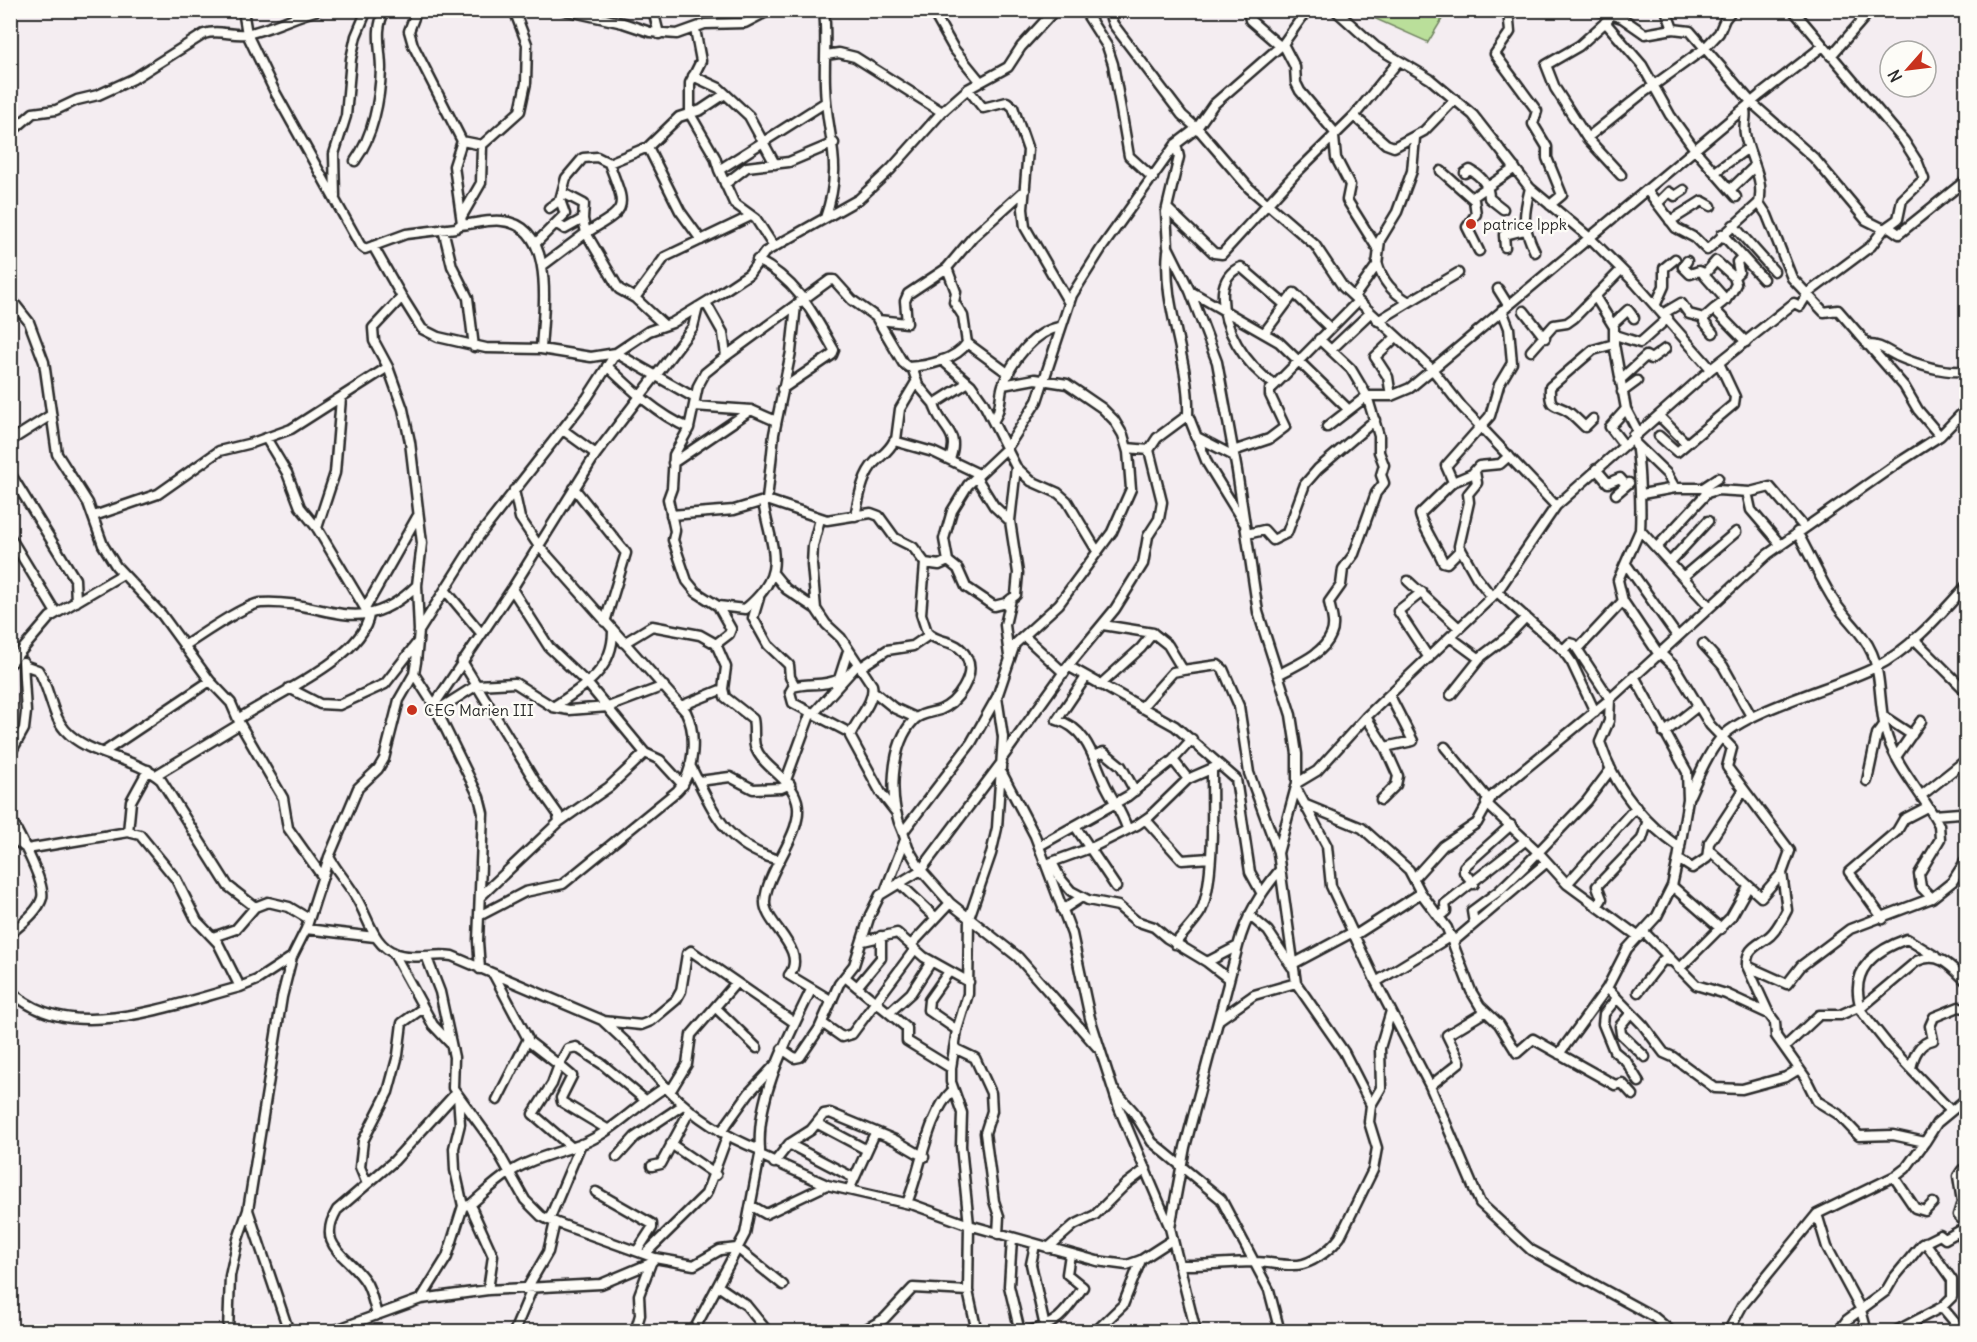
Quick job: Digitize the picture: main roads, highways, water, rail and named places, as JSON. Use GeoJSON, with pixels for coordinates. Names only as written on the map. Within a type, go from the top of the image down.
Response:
{"type":"FeatureCollection","features":[{"type":"Feature","properties":{"kind":"place","name":"patrice lppk"},"geometry":{"type":"Point","coordinates":[1471,224]}},
{"type":"Feature","properties":{"kind":"place","name":"CEG Marien III"},"geometry":{"type":"Point","coordinates":[412,710]}}]}
